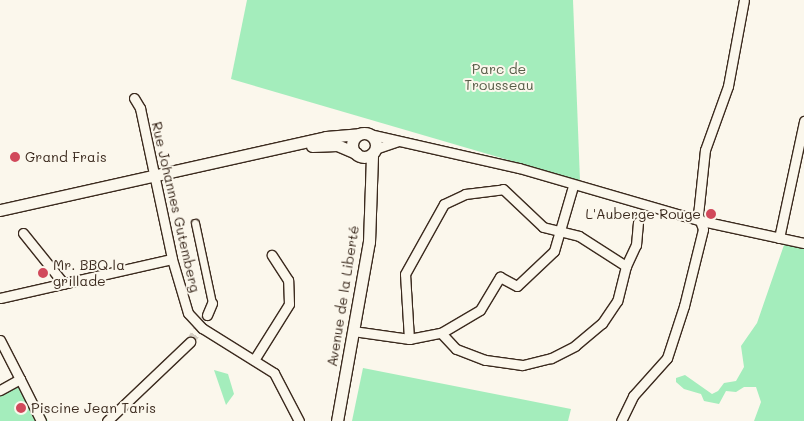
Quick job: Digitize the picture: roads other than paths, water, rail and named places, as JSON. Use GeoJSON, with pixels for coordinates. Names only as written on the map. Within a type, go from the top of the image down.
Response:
{"type":"FeatureCollection","features":[{"type":"Feature","properties":{"kind":"street"},"geometry":{"type":"LineString","coordinates":[[621,421],[633,396],[663,364],[684,306],[702,222],[698,215],[706,150],[728,86],[744,0]]}},
{"type":"Feature","properties":{"kind":"street","name":"Rue Johannes Gutemberg"},"geometry":{"type":"LineString","coordinates":[[134,98],[140,108],[172,259],[191,319],[274,373],[299,421]]}},
{"type":"Feature","properties":{"kind":"street"},"geometry":{"type":"LineString","coordinates":[[779,238],[804,121]]}},
{"type":"Feature","properties":{"kind":"street"},"geometry":{"type":"LineString","coordinates":[[0,210],[291,147],[326,137],[364,134],[520,168],[573,186],[702,222],[804,243]]}},
{"type":"Feature","properties":{"kind":"street"},"geometry":{"type":"LineString","coordinates":[[364,134],[375,140],[373,151]]}},
{"type":"Feature","properties":{"kind":"street"},"geometry":{"type":"LineString","coordinates":[[357,154],[352,143],[364,134]]}},
{"type":"Feature","properties":{"kind":"street"},"geometry":{"type":"LineString","coordinates":[[291,147],[337,145],[357,154],[373,151],[398,141]]}},
{"type":"Feature","properties":{"kind":"street","name":"Avenue de la Liberté"},"geometry":{"type":"LineString","coordinates":[[337,421],[369,242],[369,176],[373,151]]}},
{"type":"Feature","properties":{"kind":"street","name":"Avenue de la Liberté"},"geometry":{"type":"LineString","coordinates":[[357,154],[369,176]]}},
{"type":"Feature","properties":{"kind":"street"},"geometry":{"type":"LineString","coordinates":[[0,202],[119,184]]}},
{"type":"Feature","properties":{"kind":"street"},"geometry":{"type":"LineString","coordinates":[[354,331],[409,339],[441,333],[480,310],[500,277],[517,286],[554,251],[573,186]]}},
{"type":"Feature","properties":{"kind":"street"},"geometry":{"type":"LineString","coordinates":[[409,339],[405,274],[417,247],[444,204],[465,194],[503,189],[543,227],[560,234],[579,236],[626,266]]}},
{"type":"Feature","properties":{"kind":"street"},"geometry":{"type":"LineString","coordinates":[[441,333],[456,349],[485,360],[522,365],[551,358],[575,346],[602,323],[617,301],[626,266],[636,246],[638,222]]}},
{"type":"Feature","properties":{"kind":"street"},"geometry":{"type":"LineString","coordinates":[[194,223],[212,303],[207,315]]}},
{"type":"Feature","properties":{"kind":"street"},"geometry":{"type":"LineString","coordinates":[[23,233],[64,284]]}},
{"type":"Feature","properties":{"kind":"street"},"geometry":{"type":"LineString","coordinates":[[254,360],[289,304],[284,270],[272,255]]}},
{"type":"Feature","properties":{"kind":"street"},"geometry":{"type":"LineString","coordinates":[[0,298],[172,259]]}},
{"type":"Feature","properties":{"kind":"street"},"geometry":{"type":"LineString","coordinates":[[0,340],[41,421]]}},
{"type":"Feature","properties":{"kind":"street"},"geometry":{"type":"LineString","coordinates":[[107,421],[190,342]]}},
{"type":"Feature","properties":{"kind":"street"},"geometry":{"type":"LineString","coordinates":[[0,390],[20,379]]}},
{"type":"Feature","properties":{"kind":"tunnel"},"geometry":{"type":"LineString","coordinates":[[190,342],[207,315]]}},
{"type":"Feature","properties":{"kind":"place","name":"Grand Frais"},"geometry":{"type":"Point","coordinates":[15,157]}},
{"type":"Feature","properties":{"kind":"place","name":"L'Auberge Rouge"},"geometry":{"type":"Point","coordinates":[711,214]}},
{"type":"Feature","properties":{"kind":"place","name":"Mr. BBQ la grillade"},"geometry":{"type":"Point","coordinates":[43,273]}},
{"type":"Feature","properties":{"kind":"place","name":"Piscine Jean Taris"},"geometry":{"type":"Point","coordinates":[21,408]}},
{"type":"Feature","properties":{"kind":"park label","name":"Parc de Trousseau"},"geometry":{"type":"Point","coordinates":[499,78]}}]}
